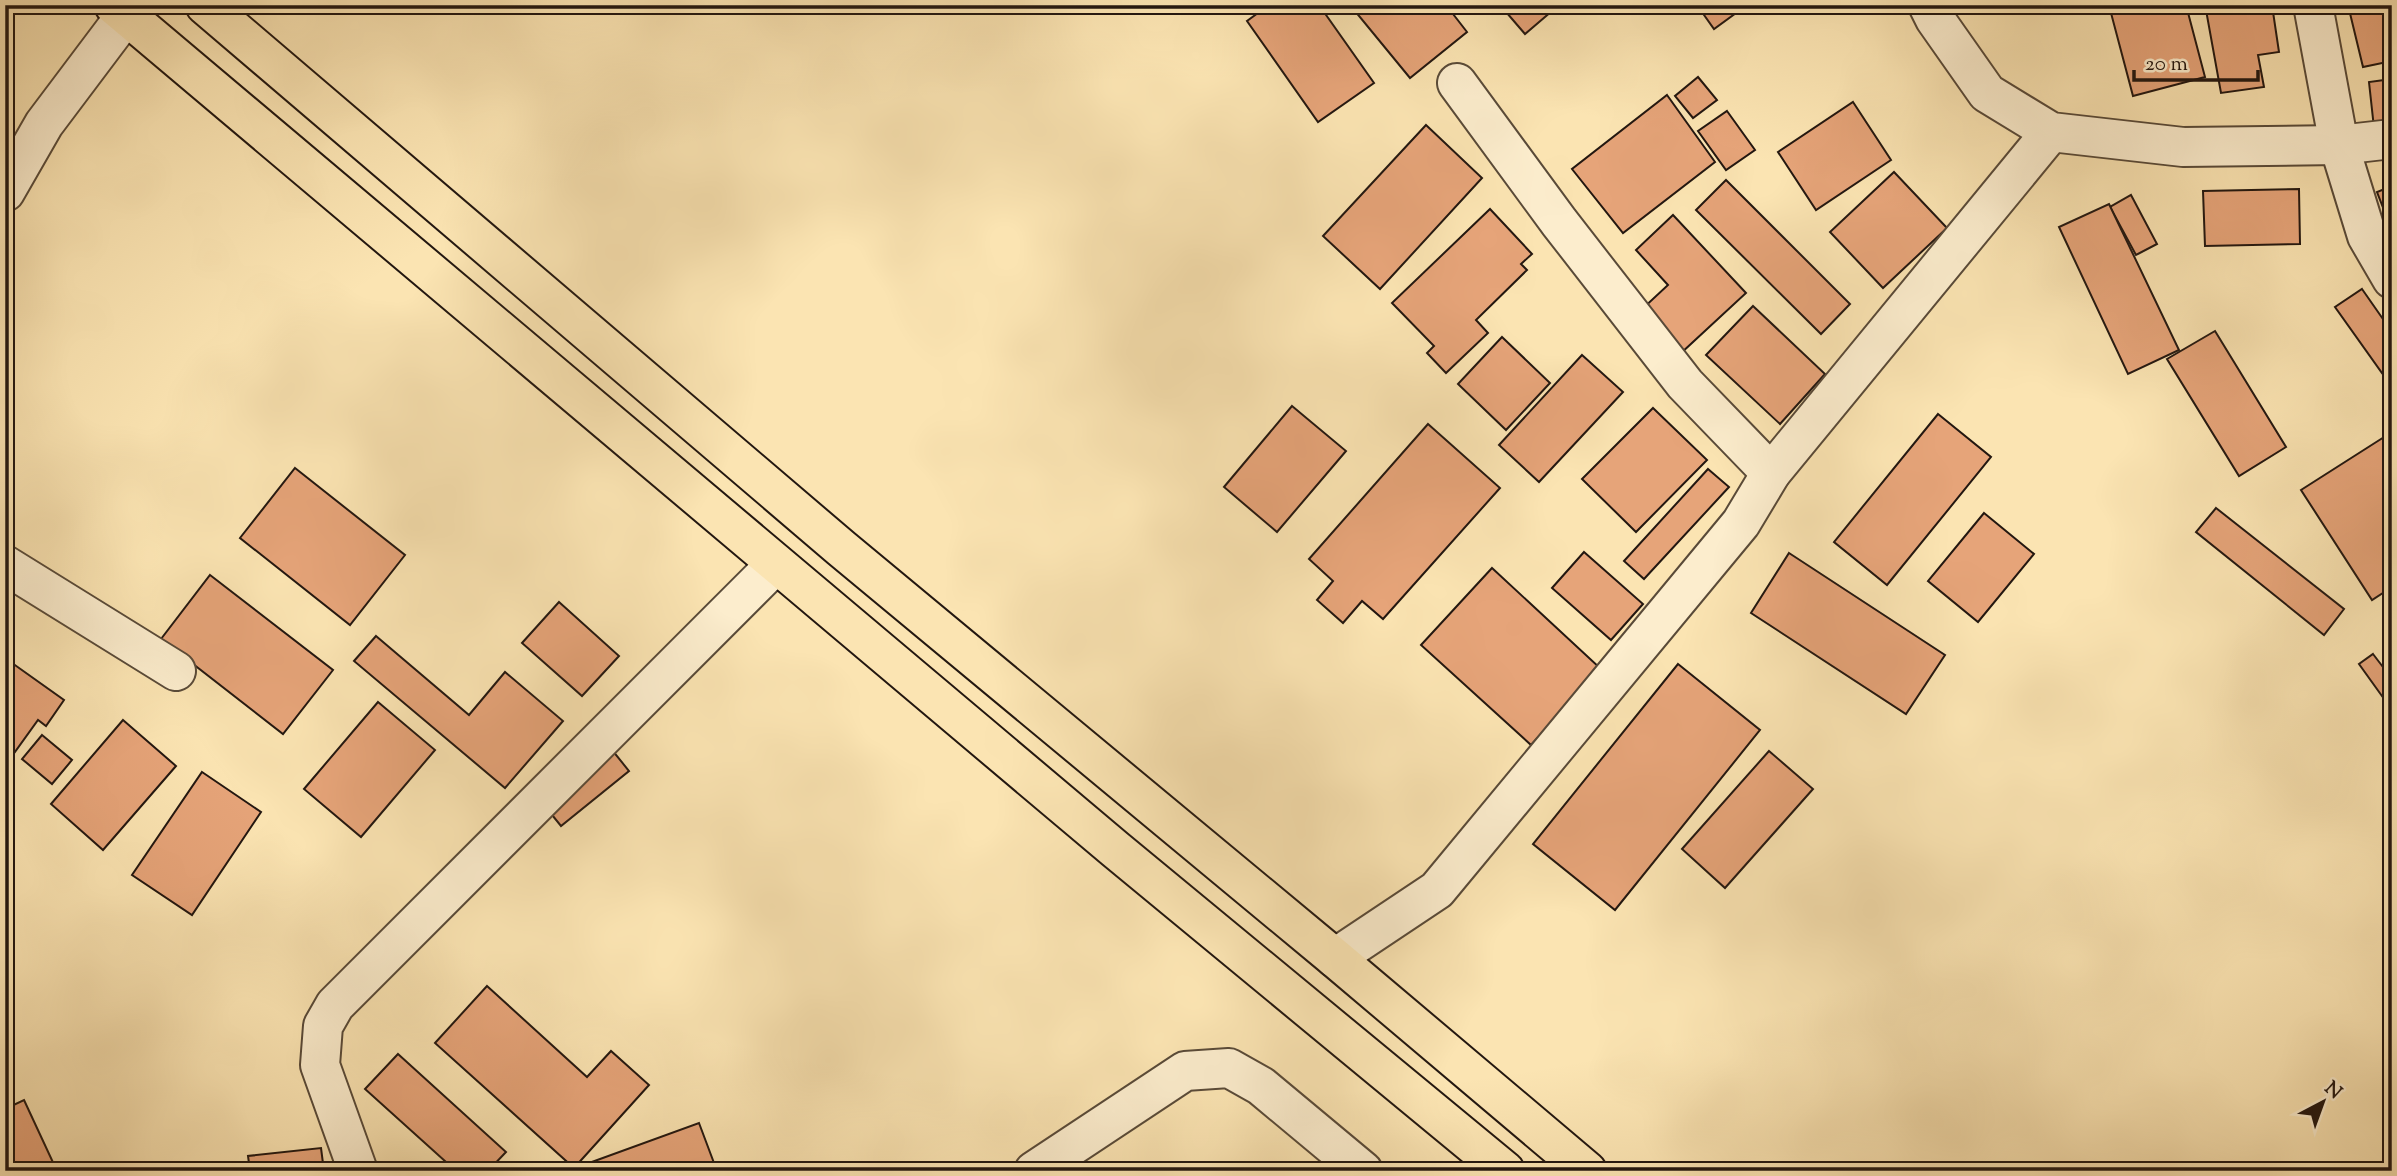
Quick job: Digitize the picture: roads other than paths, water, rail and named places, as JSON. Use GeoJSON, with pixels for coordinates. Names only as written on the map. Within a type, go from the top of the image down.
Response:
{"type":"FeatureCollection","features":[{"type":"Feature","properties":{"kind":"highway"},"geometry":{"type":"LineString","coordinates":[[205,5],[841,548],[1587,1171]]}},
{"type":"Feature","properties":{"kind":"highway"},"geometry":{"type":"LineString","coordinates":[[120,10],[1125,858],[1505,1171]]}},
{"type":"Feature","properties":{"kind":"street"},"geometry":{"type":"LineString","coordinates":[[1928,5],[1987,93],[2051,132],[2183,147],[2339,145],[2392,139]]}},
{"type":"Feature","properties":{"kind":"street"},"geometry":{"type":"LineString","coordinates":[[2313,5],[2339,145],[2367,236],[2392,279]]}},
{"type":"Feature","properties":{"kind":"street"},"geometry":{"type":"LineString","coordinates":[[5,192],[44,124],[120,10]]}},
{"type":"Feature","properties":{"kind":"street"},"geometry":{"type":"LineString","coordinates":[[1457,83],[1559,222],[1685,384],[1771,473]]}},
{"type":"Feature","properties":{"kind":"street"},"geometry":{"type":"LineString","coordinates":[[1335,958],[1437,890],[1741,523],[1771,473],[2051,132]]}},
{"type":"Feature","properties":{"kind":"street"},"geometry":{"type":"LineString","coordinates":[[358,1171],[320,1065],[323,1026],[335,1005],[776,564]]}},
{"type":"Feature","properties":{"kind":"street"},"geometry":{"type":"LineString","coordinates":[[5,565],[176,671]]}},
{"type":"Feature","properties":{"kind":"street"},"geometry":{"type":"LineString","coordinates":[[1034,1171],[1185,1071],[1229,1068],[1261,1086],[1363,1171]]}}]}
